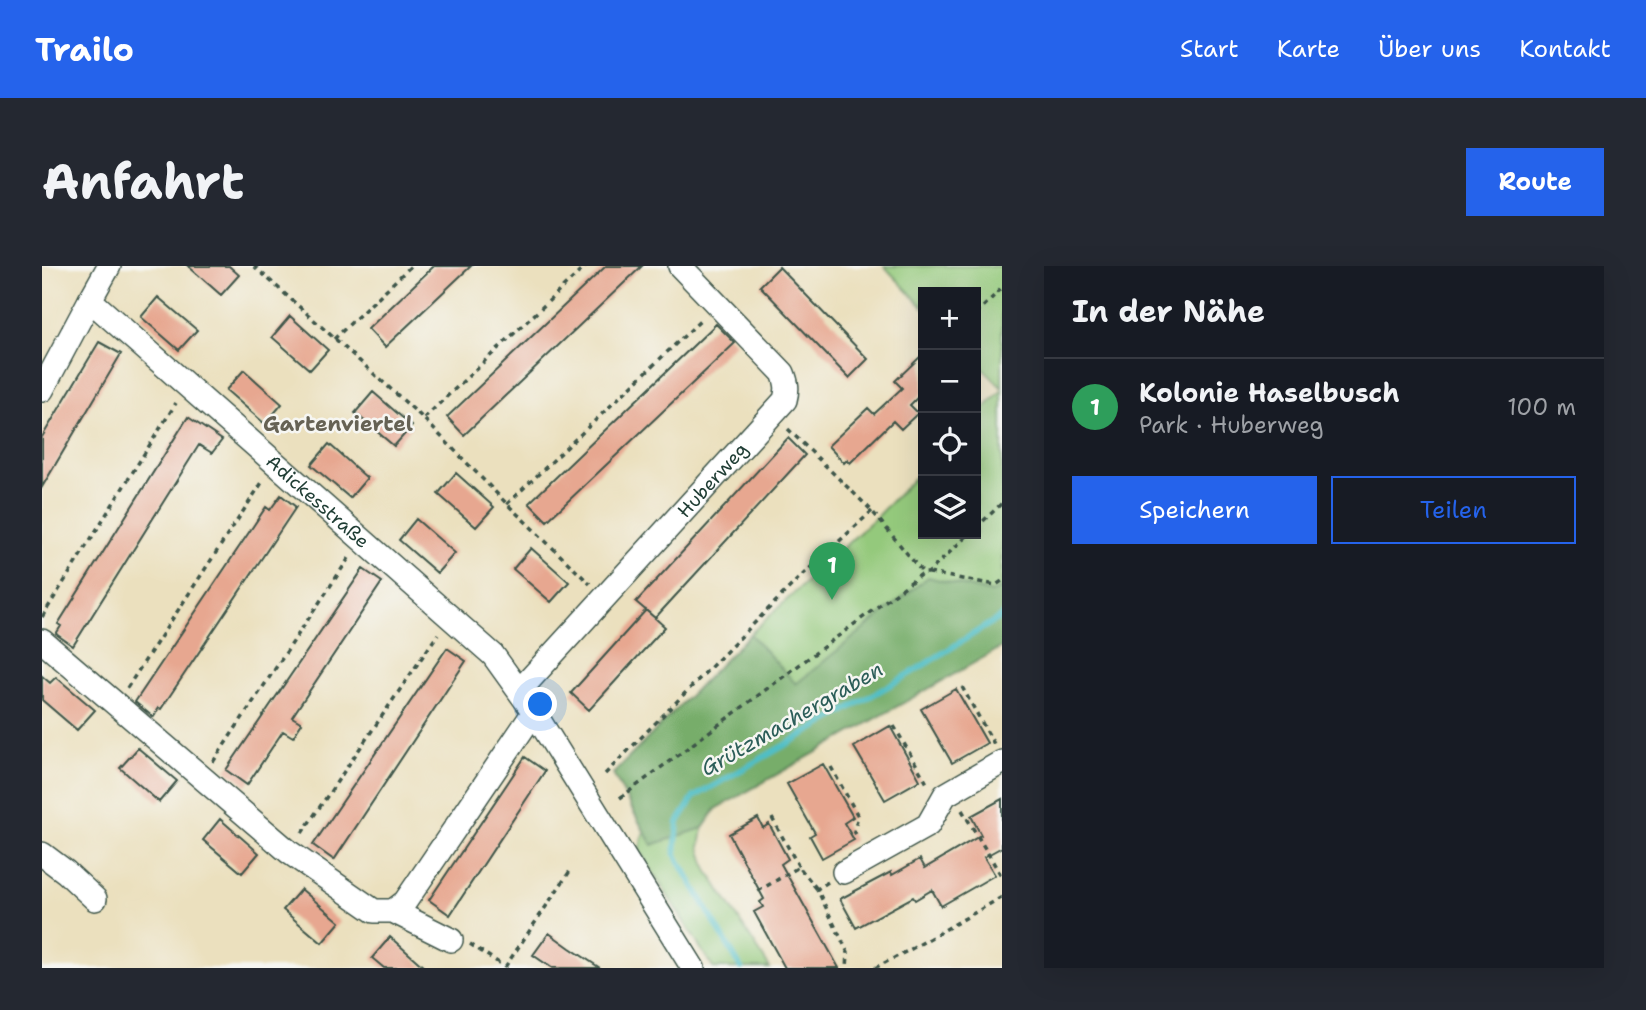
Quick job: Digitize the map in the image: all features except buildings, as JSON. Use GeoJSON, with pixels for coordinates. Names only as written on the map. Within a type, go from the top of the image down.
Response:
{"type":"FeatureCollection","features":[{"type":"Feature","properties":{"kind":"street"},"geometry":{"type":"LineString","coordinates":[[42,390],[109,266]]}},
{"type":"Feature","properties":{"kind":"street","name":"Huberweg"},"geometry":{"type":"LineString","coordinates":[[520,690],[785,400],[788,391],[783,373],[680,266]]}},
{"type":"Feature","properties":{"kind":"street","name":"Adickesstraße"},"geometry":{"type":"LineString","coordinates":[[90,300],[493,655],[520,690],[693,968]]}},
{"type":"Feature","properties":{"kind":"street"},"geometry":{"type":"LineString","coordinates":[[42,641],[289,852],[374,911],[393,911],[451,940]]}},
{"type":"Feature","properties":{"kind":"street"},"geometry":{"type":"LineString","coordinates":[[393,911],[405,902],[534,712]]}},
{"type":"Feature","properties":{"kind":"street"},"geometry":{"type":"LineString","coordinates":[[844,872],[928,825],[945,798],[999,754]]}},
{"type":"Feature","properties":{"kind":"street"},"geometry":{"type":"LineString","coordinates":[[42,854],[95,899]]}},
{"type":"Feature","properties":{"kind":"path"},"geometry":{"type":"LineString","coordinates":[[254,266],[423,418],[597,591]]}},
{"type":"Feature","properties":{"kind":"path"},"geometry":{"type":"LineString","coordinates":[[334,339],[411,266]]}},
{"type":"Feature","properties":{"kind":"path"},"geometry":{"type":"LineString","coordinates":[[423,418],[586,266]]}},
{"type":"Feature","properties":{"kind":"path"},"geometry":{"type":"LineString","coordinates":[[981,309],[1002,288]]}},
{"type":"Feature","properties":{"kind":"path"},"geometry":{"type":"LineString","coordinates":[[507,504],[700,320]]}},
{"type":"Feature","properties":{"kind":"path"},"geometry":{"type":"LineString","coordinates":[[42,617],[178,400]]}},
{"type":"Feature","properties":{"kind":"path"},"geometry":{"type":"LineString","coordinates":[[782,423],[872,511],[926,573],[996,584],[1002,581]]}},
{"type":"Feature","properties":{"kind":"path"},"geometry":{"type":"LineString","coordinates":[[117,705],[266,476]]}},
{"type":"Feature","properties":{"kind":"path"},"geometry":{"type":"LineString","coordinates":[[981,523],[1002,503]]}},
{"type":"Feature","properties":{"kind":"path"},"geometry":{"type":"LineString","coordinates":[[605,774],[797,580],[872,511]]}},
{"type":"Feature","properties":{"kind":"path"},"geometry":{"type":"LineString","coordinates":[[620,798],[926,573],[963,539]]}},
{"type":"Feature","properties":{"kind":"path"},"geometry":{"type":"LineString","coordinates":[[202,778],[353,552]]}},
{"type":"Feature","properties":{"kind":"path"},"geometry":{"type":"LineString","coordinates":[[289,852],[441,629]]}},
{"type":"Feature","properties":{"kind":"path"},"geometry":{"type":"LineString","coordinates":[[962,687],[999,754]]}},
{"type":"Feature","properties":{"kind":"path"},"geometry":{"type":"LineString","coordinates":[[894,726],[1002,877]]}},
{"type":"Feature","properties":{"kind":"path"},"geometry":{"type":"LineString","coordinates":[[831,767],[858,816],[854,831],[870,858]]}},
{"type":"Feature","properties":{"kind":"path"},"geometry":{"type":"LineString","coordinates":[[772,818],[799,867],[817,889],[848,953],[847,968]]}},
{"type":"Feature","properties":{"kind":"path"},"geometry":{"type":"LineString","coordinates":[[758,891],[799,867]]}},
{"type":"Feature","properties":{"kind":"path"},"geometry":{"type":"LineString","coordinates":[[451,940],[470,944],[506,968],[570,871]]}},
{"type":"Feature","properties":{"kind":"path"},"geometry":{"type":"LineString","coordinates":[[817,889],[844,872]]}},
{"type":"Feature","properties":{"kind":"path"},"geometry":{"type":"LineString","coordinates":[[876,968],[1002,897]]}},
{"type":"Feature","properties":{"kind":"green space"},"geometry":{"type":"Polygon","coordinates":[[[884,266],[1002,266],[1002,388],[981,366],[981,287],[918,287],[918,302],[884,266]]]}},
{"type":"Feature","properties":{"kind":"green space"},"geometry":{"type":"Polygon","coordinates":[[[1002,390],[1002,647],[716,809],[703,828],[700,847],[707,870],[770,968],[713,968],[639,850],[644,831],[613,774],[750,634],[876,517],[918,474],[918,539],[981,539],[981,412],[1002,390]]]}},
{"type":"Feature","properties":{"kind":"green space"},"geometry":{"type":"Polygon","coordinates":[[[928,577],[992,593],[1002,587],[1002,647],[716,809],[703,828],[652,845],[613,774],[750,634],[796,684],[928,577]]]}},
{"type":"Feature","properties":{"kind":"waterway","name":"Grützmachergraben"},"geometry":{"type":"LineString","coordinates":[[741,968],[675,854],[678,822],[694,797],[911,673],[1002,616]]}},
{"type":"Feature","properties":{"kind":"place","name":"Kolonie Haselbusch"},"geometry":{"type":"Point","coordinates":[832,600]}},
{"type":"Feature","properties":{"kind":"district","name":"Gartenviertel"},"geometry":{"type":"Point","coordinates":[338,424]}}]}
